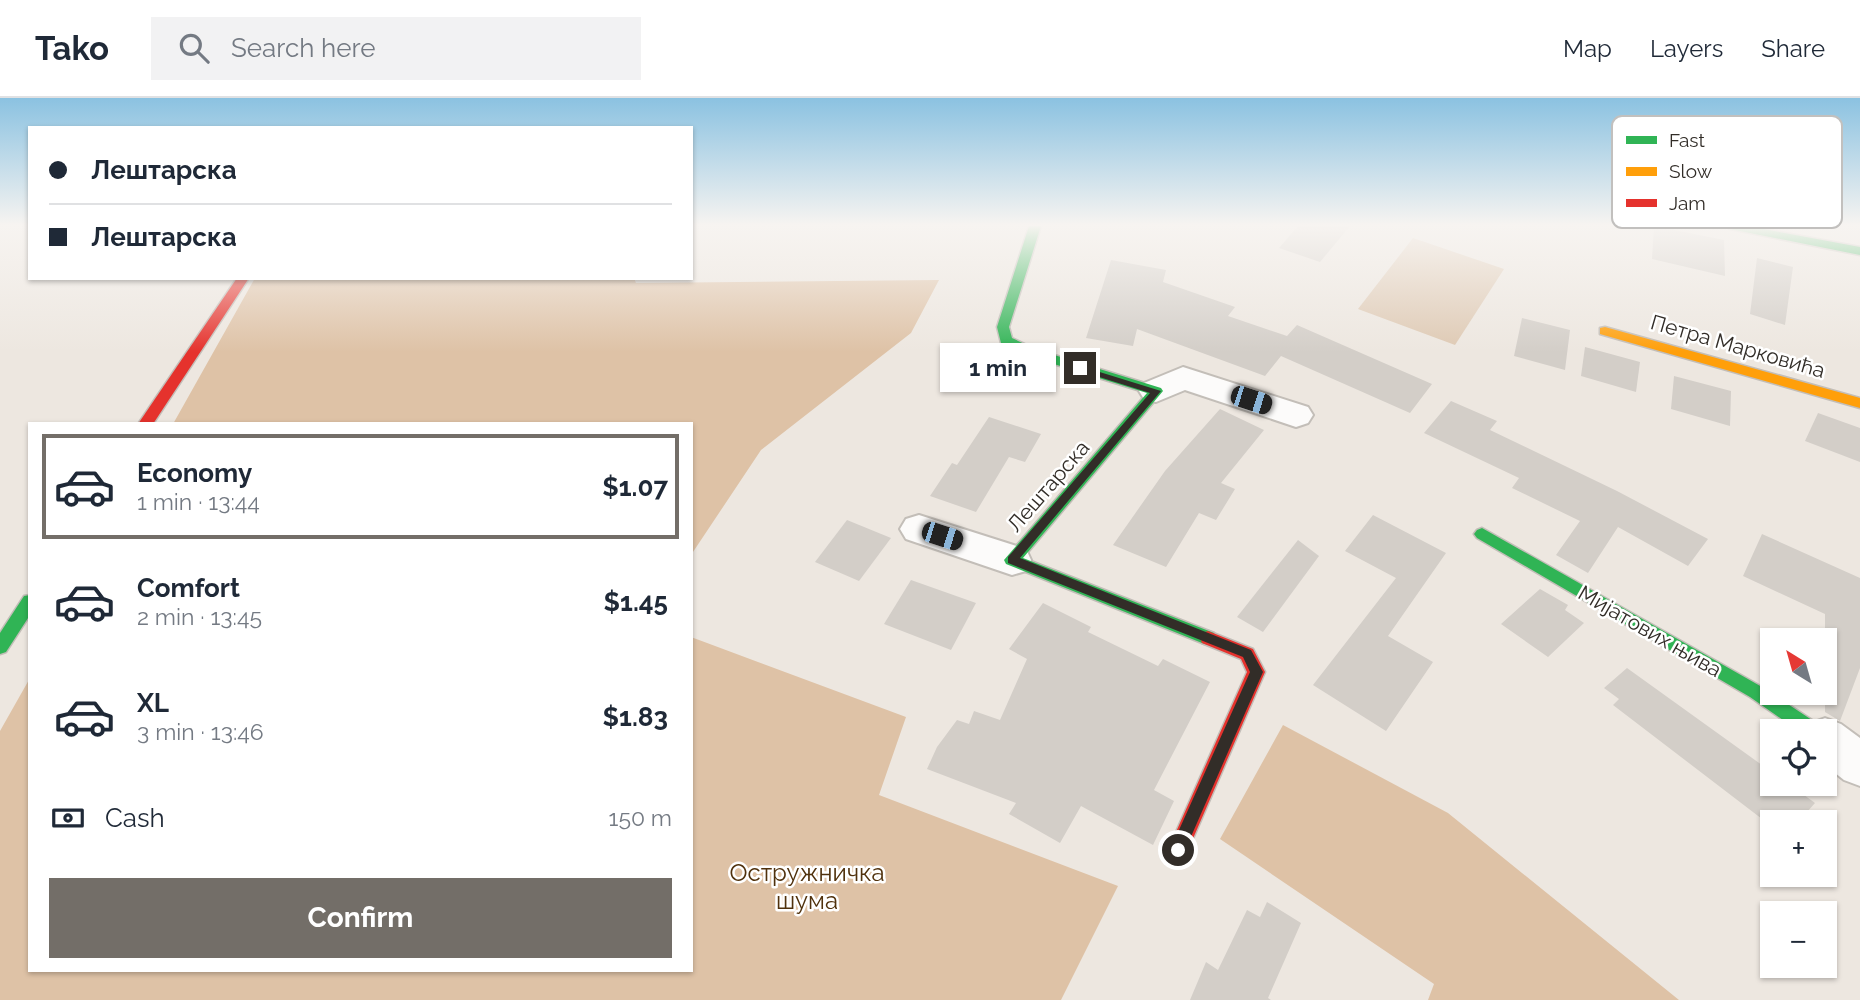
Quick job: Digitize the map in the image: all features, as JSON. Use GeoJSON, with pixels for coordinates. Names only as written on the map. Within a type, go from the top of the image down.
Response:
{"type":"FeatureCollection","features":[{"type":"Feature","properties":{"kind":"street"},"geometry":{"type":"LineString","coordinates":[[1022,268],[1003,327],[1006,340],[1030,352],[1156,391],[1184,378],[1296,415]]}},
{"type":"Feature","properties":{"kind":"street"},"geometry":{"type":"LineString","coordinates":[[146,422],[242,280]]}},
{"type":"Feature","properties":{"kind":"street","name":"Петра Марковића"},"geometry":{"type":"LineString","coordinates":[[1605,331],[1860,403]]}},
{"type":"Feature","properties":{"kind":"street","name":"Лештарска"},"geometry":{"type":"LineString","coordinates":[[1156,391],[1012,560],[1247,654],[1256,672],[1178,850]]}},
{"type":"Feature","properties":{"kind":"street"},"geometry":{"type":"LineString","coordinates":[[919,528],[1012,560]]}},
{"type":"Feature","properties":{"kind":"street","name":"Мијатових њива"},"geometry":{"type":"LineString","coordinates":[[1482,534],[1756,692],[1796,719]]}},
{"type":"Feature","properties":{"kind":"street"},"geometry":{"type":"LineString","coordinates":[[0,648],[28,604]]}},
{"type":"Feature","properties":{"kind":"street"},"geometry":{"type":"LineString","coordinates":[[1837,747],[1860,765]]}},
{"type":"Feature","properties":{"kind":"shaded area"},"geometry":{"type":"Polygon","coordinates":[[[1390,268],[1504,269],[1455,345],[1358,309],[1390,268]]]}},
{"type":"Feature","properties":{"kind":"green space"},"geometry":{"type":"Polygon","coordinates":[[[254,280],[635,280],[636,283],[939,280],[911,333],[761,450],[693,552],[693,422],[174,422],[254,280]]]}},
{"type":"Feature","properties":{"kind":"green space","name":"Остружничка шума"},"geometry":{"type":"Polygon","coordinates":[[[693,638],[906,717],[879,795],[1118,886],[1061,1000],[0,1000],[0,731],[28,682],[28,972],[693,972],[693,638]]]}},
{"type":"Feature","properties":{"kind":"green space"},"geometry":{"type":"Polygon","coordinates":[[[1283,725],[1448,813],[1679,1000],[1428,1000],[1434,984],[1220,839],[1283,725]]]}},
{"type":"Feature","properties":{"kind":"building"},"geometry":{"type":"Polygon","coordinates":[[[1108,268],[1156,268],[1166,270],[1163,282],[1235,307],[1228,316],[1287,336],[1297,325],[1432,384],[1410,413],[1281,356],[1265,376],[1137,329],[1133,346],[1086,338],[1108,268]]]}},
{"type":"Feature","properties":{"kind":"building"},"geometry":{"type":"Polygon","coordinates":[[[1691,268],[1725,268],[1725,276],[1691,268]]]}},
{"type":"Feature","properties":{"kind":"building"},"geometry":{"type":"Polygon","coordinates":[[[1756,268],[1793,268],[1785,325],[1750,314],[1756,268]]]}},
{"type":"Feature","properties":{"kind":"building"},"geometry":{"type":"Polygon","coordinates":[[[1522,318],[1570,330],[1565,370],[1514,356],[1522,318]]]}},
{"type":"Feature","properties":{"kind":"building"},"geometry":{"type":"Polygon","coordinates":[[[1585,347],[1640,362],[1636,392],[1581,376],[1585,347]]]}},
{"type":"Feature","properties":{"kind":"building"},"geometry":{"type":"Polygon","coordinates":[[[1674,376],[1731,391],[1730,426],[1671,409],[1674,376]]]}},
{"type":"Feature","properties":{"kind":"building"},"geometry":{"type":"Polygon","coordinates":[[[1451,401],[1497,421],[1490,430],[1617,491],[1708,539],[1688,566],[1618,527],[1588,573],[1556,555],[1580,521],[1512,488],[1519,478],[1424,433],[1451,401]]]}},
{"type":"Feature","properties":{"kind":"building"},"geometry":{"type":"Polygon","coordinates":[[[1220,409],[1264,430],[1221,483],[1235,489],[1216,520],[1199,513],[1166,567],[1113,545],[1165,471],[1220,409]]]}},
{"type":"Feature","properties":{"kind":"building"},"geometry":{"type":"Polygon","coordinates":[[[1818,413],[1860,428],[1860,462],[1805,441],[1818,413]]]}},
{"type":"Feature","properties":{"kind":"building"},"geometry":{"type":"Polygon","coordinates":[[[989,417],[1041,434],[1025,462],[1009,457],[976,512],[930,496],[952,463],[957,465],[989,417]]]}},
{"type":"Feature","properties":{"kind":"building"},"geometry":{"type":"Polygon","coordinates":[[[1373,515],[1446,553],[1388,636],[1433,662],[1386,731],[1313,685],[1396,578],[1345,551],[1373,515]]]}},
{"type":"Feature","properties":{"kind":"building"},"geometry":{"type":"Polygon","coordinates":[[[847,520],[891,538],[859,581],[815,562],[847,520]]]}},
{"type":"Feature","properties":{"kind":"building"},"geometry":{"type":"Polygon","coordinates":[[[1762,534],[1860,578],[1860,668],[1840,721],[1825,712],[1825,705],[1838,705],[1838,628],[1825,628],[1825,614],[1743,576],[1762,534]]]}},
{"type":"Feature","properties":{"kind":"building"},"geometry":{"type":"Polygon","coordinates":[[[1298,540],[1319,556],[1263,632],[1237,617],[1298,540]]]}},
{"type":"Feature","properties":{"kind":"building"},"geometry":{"type":"Polygon","coordinates":[[[911,580],[976,603],[951,650],[884,624],[911,580]]]}},
{"type":"Feature","properties":{"kind":"building"},"geometry":{"type":"Polygon","coordinates":[[[1540,589],[1568,605],[1565,610],[1584,623],[1548,657],[1501,624],[1540,589]]]}},
{"type":"Feature","properties":{"kind":"building"},"geometry":{"type":"Polygon","coordinates":[[[1043,603],[1091,627],[1088,632],[1158,666],[1163,659],[1210,682],[1154,790],[1174,801],[1153,845],[1081,806],[1060,843],[1009,814],[1016,803],[927,769],[937,747],[957,720],[969,724],[974,711],[1000,720],[1027,659],[1009,649],[1043,603]]]}},
{"type":"Feature","properties":{"kind":"building"},"geometry":{"type":"Polygon","coordinates":[[[1627,668],[1760,764],[1760,796],[1805,796],[1815,803],[1809,810],[1760,810],[1760,817],[1613,705],[1619,699],[1604,688],[1627,668]]]}},
{"type":"Feature","properties":{"kind":"building"},"geometry":{"type":"Polygon","coordinates":[[[1267,902],[1301,923],[1268,998],[1271,1000],[1190,1000],[1206,962],[1218,970],[1247,910],[1260,917],[1267,902]]]}},
{"type":"Feature","properties":{"kind":"traffic: fast"},"geometry":{"type":"LineString","coordinates":[[1022,268],[1003,327],[1006,340],[1030,352],[1156,391],[1012,560],[1208,638]]}},
{"type":"Feature","properties":{"kind":"traffic: fast"},"geometry":{"type":"LineString","coordinates":[[1482,534],[1756,692],[1796,719]]}},
{"type":"Feature","properties":{"kind":"traffic: fast"},"geometry":{"type":"LineString","coordinates":[[0,647],[28,604]]}},
{"type":"Feature","properties":{"kind":"traffic: slow"},"geometry":{"type":"LineString","coordinates":[[1605,331],[1860,403]]}},
{"type":"Feature","properties":{"kind":"traffic: jam"},"geometry":{"type":"LineString","coordinates":[[146,422],[242,280]]}},
{"type":"Feature","properties":{"kind":"traffic: jam"},"geometry":{"type":"LineString","coordinates":[[1178,850],[1256,672],[1247,654],[1208,638]]}},
{"type":"Feature","properties":{"kind":"route"},"geometry":{"type":"LineString","coordinates":[[1080,368],[1156,391],[1012,560],[1247,654],[1256,672],[1178,850]]}}]}
